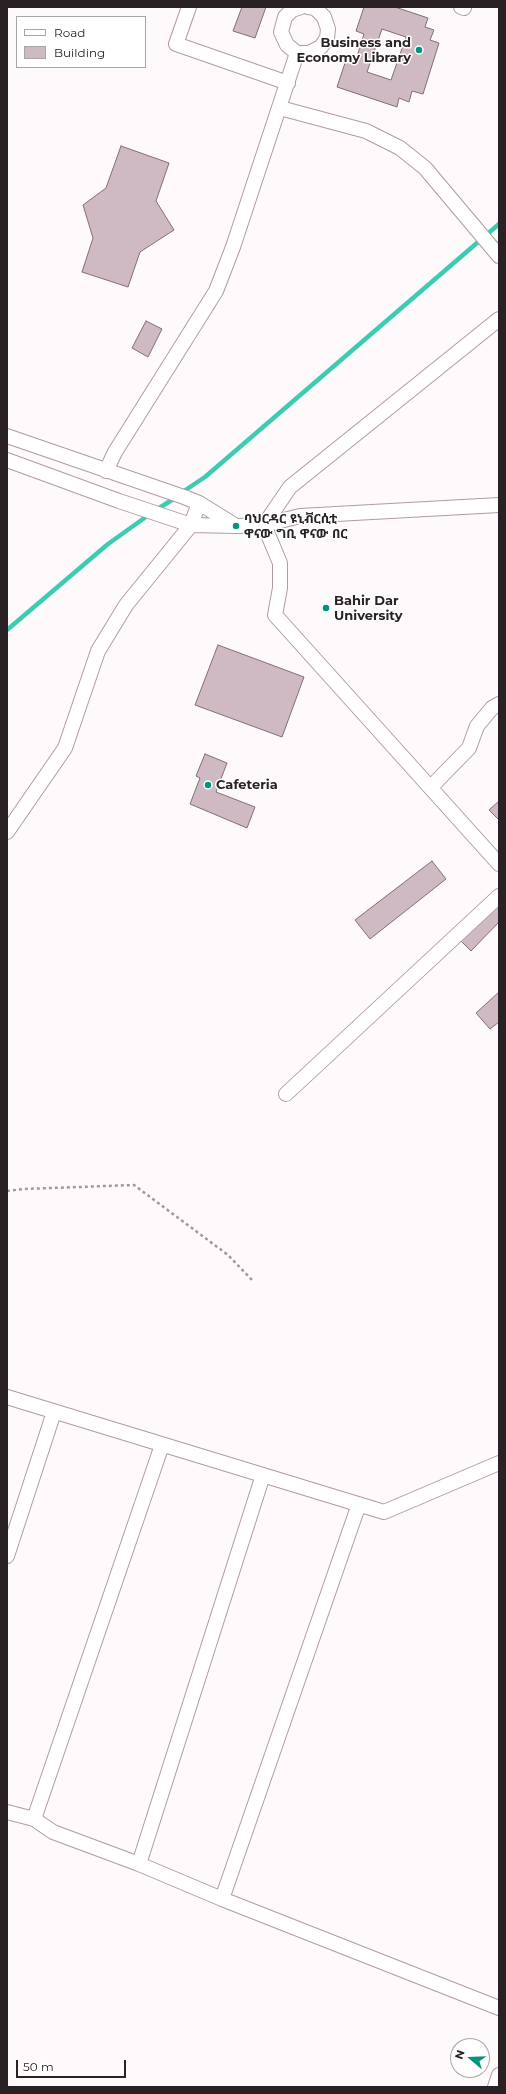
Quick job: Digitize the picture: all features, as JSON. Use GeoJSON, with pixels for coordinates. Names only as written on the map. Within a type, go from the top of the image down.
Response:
{"type":"FeatureCollection","features":[{"type":"Feature","properties":{"kind":"street"},"geometry":{"type":"LineString","coordinates":[[189,7],[176,44],[288,83]]}},
{"type":"Feature","properties":{"kind":"street"},"geometry":{"type":"LineString","coordinates":[[301,7],[292,10],[285,17],[281,32],[287,45],[297,52],[309,53],[321,47],[327,38],[328,29],[324,17],[313,8]]}},
{"type":"Feature","properties":{"kind":"street"},"geometry":{"type":"LineString","coordinates":[[106,471],[116,452],[216,291],[233,247],[280,108],[297,52]]}},
{"type":"Feature","properties":{"kind":"street"},"geometry":{"type":"LineString","coordinates":[[280,108],[366,131],[400,148],[425,168],[496,253]]}},
{"type":"Feature","properties":{"kind":"street"},"geometry":{"type":"LineString","coordinates":[[264,525],[290,487],[499,319]]}},
{"type":"Feature","properties":{"kind":"street"},"geometry":{"type":"LineString","coordinates":[[7,436],[184,497],[199,503],[237,526]]}},
{"type":"Feature","properties":{"kind":"street"},"geometry":{"type":"LineString","coordinates":[[7,460],[119,501],[191,525],[264,525],[300,516],[499,505]]}},
{"type":"Feature","properties":{"kind":"street"},"geometry":{"type":"LineString","coordinates":[[7,832],[64,748],[98,651],[126,605],[191,525],[199,503]]}},
{"type":"Feature","properties":{"kind":"street"},"geometry":{"type":"LineString","coordinates":[[264,525],[280,563],[280,588],[275,615],[431,786],[499,864]]}},
{"type":"Feature","properties":{"kind":"street"},"geometry":{"type":"LineString","coordinates":[[431,786],[470,748],[477,726],[492,708],[499,704]]}},
{"type":"Feature","properties":{"kind":"street"},"geometry":{"type":"LineString","coordinates":[[286,1094],[499,896]]}},
{"type":"Feature","properties":{"kind":"street"},"geometry":{"type":"LineString","coordinates":[[7,1397],[384,1512],[499,1463]]}},
{"type":"Feature","properties":{"kind":"street"},"geometry":{"type":"LineString","coordinates":[[7,1556],[54,1412]]}},
{"type":"Feature","properties":{"kind":"street"},"geometry":{"type":"LineString","coordinates":[[34,1819],[162,1445]]}},
{"type":"Feature","properties":{"kind":"street"},"geometry":{"type":"LineString","coordinates":[[139,1864],[263,1475]]}},
{"type":"Feature","properties":{"kind":"street"},"geometry":{"type":"LineString","coordinates":[[222,1899],[359,1504]]}},
{"type":"Feature","properties":{"kind":"street"},"geometry":{"type":"LineString","coordinates":[[7,1812],[34,1819],[52,1832],[139,1864],[222,1899],[499,2008]]}},
{"type":"Feature","properties":{"kind":"street"},"geometry":{"type":"LineString","coordinates":[[495,2087],[499,2075]]}},
{"type":"Feature","properties":{"kind":"path"},"geometry":{"type":"LineString","coordinates":[[7,1191],[23,1189],[134,1185],[228,1255],[252,1280]]}},
{"type":"Feature","properties":{"kind":"building"},"geometry":{"type":"Polygon","coordinates":[[[242,7],[266,7],[255,38],[233,31],[242,7]]]}},
{"type":"Feature","properties":{"kind":"building","name":"Business and Economy Library"},"geometry":{"type":"Polygon","coordinates":[[[364,7],[395,7],[428,18],[425,27],[434,30],[430,40],[439,43],[423,94],[412,91],[409,102],[399,98],[397,107],[337,87],[347,57],[356,60],[364,34],[356,31],[364,7]],[[382,29],[367,72],[391,80],[406,37],[382,29]]]}},
{"type":"Feature","properties":{"kind":"building"},"geometry":{"type":"Polygon","coordinates":[[[121,146],[169,163],[156,201],[174,230],[140,252],[128,287],[82,272],[93,238],[83,205],[106,188],[121,146]]]}},
{"type":"Feature","properties":{"kind":"building"},"geometry":{"type":"Polygon","coordinates":[[[146,321],[162,329],[148,357],[132,348],[146,321]]]}},
{"type":"Feature","properties":{"kind":"building"},"geometry":{"type":"Polygon","coordinates":[[[218,645],[304,677],[282,737],[195,705],[218,645]]]}},
{"type":"Feature","properties":{"kind":"building","name":"Cafeteria"},"geometry":{"type":"Polygon","coordinates":[[[205,754],[227,763],[216,792],[255,807],[247,828],[190,804],[200,778],[196,776],[205,754]]]}},
{"type":"Feature","properties":{"kind":"building"},"geometry":{"type":"Polygon","coordinates":[[[499,801],[499,820],[489,810],[499,801]]]}},
{"type":"Feature","properties":{"kind":"building"},"geometry":{"type":"Polygon","coordinates":[[[432,861],[446,879],[370,939],[355,920],[432,861]]]}},
{"type":"Feature","properties":{"kind":"building"},"geometry":{"type":"Polygon","coordinates":[[[496,906],[499,909],[499,922],[471,951],[461,941],[496,906]]]}},
{"type":"Feature","properties":{"kind":"building"},"geometry":{"type":"Polygon","coordinates":[[[499,992],[499,1022],[490,1029],[476,1013],[499,992]]]}},
{"type":"Feature","properties":{"kind":"waterway"},"geometry":{"type":"LineString","coordinates":[[181,493],[205,477],[499,224]]}},
{"type":"Feature","properties":{"kind":"waterway"},"geometry":{"type":"LineString","coordinates":[[156,510],[175,498]]}},
{"type":"Feature","properties":{"kind":"waterway"},"geometry":{"type":"LineString","coordinates":[[7,630],[108,544],[150,514]]}},
{"type":"Feature","properties":{"kind":"place","name":"Business and Economy Library"},"geometry":{"type":"Point","coordinates":[419,50]}},
{"type":"Feature","properties":{"kind":"place","name":"ባህርዳር ዩኒቭርሲቲ ዋናው ግቢ ዋናው በር"},"geometry":{"type":"Point","coordinates":[236,526]}},
{"type":"Feature","properties":{"kind":"place","name":"Bahir Dar University"},"geometry":{"type":"Point","coordinates":[326,608]}},
{"type":"Feature","properties":{"kind":"place","name":"Cafeteria"},"geometry":{"type":"Point","coordinates":[208,785]}}]}
